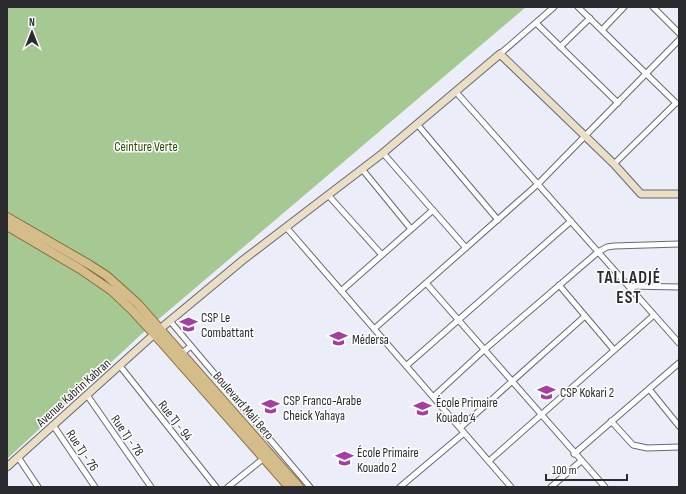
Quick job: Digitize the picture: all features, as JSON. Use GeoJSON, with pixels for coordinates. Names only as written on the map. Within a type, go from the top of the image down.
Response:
{"type":"FeatureCollection","features":[{"type":"Feature","properties":{"kind":"main road"},"geometry":{"type":"LineString","coordinates":[[7,217],[61,247],[107,276],[138,304],[149,322]]}},
{"type":"Feature","properties":{"kind":"main road"},"geometry":{"type":"LineString","coordinates":[[7,226],[80,269],[112,291],[149,322],[167,342]]}},
{"type":"Feature","properties":{"kind":"main road","name":"Boulevard Mali Bero"},"geometry":{"type":"LineString","coordinates":[[167,342],[182,353],[299,487]]}},
{"type":"Feature","properties":{"kind":"main road","name":"Boulevard Mali Bero"},"geometry":{"type":"LineString","coordinates":[[167,342],[289,487]]}},
{"type":"Feature","properties":{"kind":"street"},"geometry":{"type":"LineString","coordinates":[[554,7],[500,54],[586,136],[641,194],[679,194]]}},
{"type":"Feature","properties":{"kind":"street"},"geometry":{"type":"LineString","coordinates":[[578,7],[677,103],[614,164]]}},
{"type":"Feature","properties":{"kind":"street"},"geometry":{"type":"LineString","coordinates":[[602,30],[624,7]]}},
{"type":"Feature","properties":{"kind":"street"},"geometry":{"type":"LineString","coordinates":[[653,7],[679,33]]}},
{"type":"Feature","properties":{"kind":"street"},"geometry":{"type":"LineString","coordinates":[[560,47],[590,18]]}},
{"type":"Feature","properties":{"kind":"street"},"geometry":{"type":"LineString","coordinates":[[536,23],[618,103]]}},
{"type":"Feature","properties":{"kind":"street"},"geometry":{"type":"LineString","coordinates":[[374,329],[538,184],[679,40]]}},
{"type":"Feature","properties":{"kind":"street","name":"Avenue Kabrin Kabran"},"geometry":{"type":"LineString","coordinates":[[7,467],[158,331],[243,260],[383,153],[500,54]]}},
{"type":"Feature","properties":{"kind":"street"},"geometry":{"type":"LineString","coordinates":[[456,92],[679,342]]}},
{"type":"Feature","properties":{"kind":"street"},"geometry":{"type":"LineString","coordinates":[[417,124],[498,220]]}},
{"type":"Feature","properties":{"kind":"street"},"geometry":{"type":"LineString","coordinates":[[383,153],[466,248]]}},
{"type":"Feature","properties":{"kind":"street"},"geometry":{"type":"LineString","coordinates":[[362,169],[411,229]]}},
{"type":"Feature","properties":{"kind":"street"},"geometry":{"type":"LineString","coordinates":[[328,196],[382,255]]}},
{"type":"Feature","properties":{"kind":"street"},"geometry":{"type":"LineString","coordinates":[[342,291],[433,210]]}},
{"type":"Feature","properties":{"kind":"street"},"geometry":{"type":"LineString","coordinates":[[406,366],[571,221]]}},
{"type":"Feature","properties":{"kind":"street"},"geometry":{"type":"LineString","coordinates":[[286,227],[511,487]]}},
{"type":"Feature","properties":{"kind":"street"},"geometry":{"type":"LineString","coordinates":[[433,397],[484,350],[598,252],[607,247],[614,246],[679,244]]}},
{"type":"Feature","properties":{"kind":"street"},"geometry":{"type":"LineString","coordinates":[[426,283],[574,454],[605,487]]}},
{"type":"Feature","properties":{"kind":"street"},"geometry":{"type":"LineString","coordinates":[[559,286],[614,350]]}},
{"type":"Feature","properties":{"kind":"street"},"geometry":{"type":"LineString","coordinates":[[629,286],[679,287]]}},
{"type":"Feature","properties":{"kind":"street"},"geometry":{"type":"LineString","coordinates":[[489,461],[654,315]]}},
{"type":"Feature","properties":{"kind":"street"},"geometry":{"type":"LineString","coordinates":[[460,428],[585,316]]}},
{"type":"Feature","properties":{"kind":"street"},"geometry":{"type":"LineString","coordinates":[[170,321],[310,487]]}},
{"type":"Feature","properties":{"kind":"street"},"geometry":{"type":"LineString","coordinates":[[182,353],[191,346]]}},
{"type":"Feature","properties":{"kind":"street"},"geometry":{"type":"LineString","coordinates":[[574,454],[679,363]]}},
{"type":"Feature","properties":{"kind":"street","name":"Rue TJ - 94"},"geometry":{"type":"LineString","coordinates":[[120,366],[216,487]]}},
{"type":"Feature","properties":{"kind":"street"},"geometry":{"type":"LineString","coordinates":[[650,389],[679,426]]}},
{"type":"Feature","properties":{"kind":"street","name":"Rue TJ - 78"},"geometry":{"type":"LineString","coordinates":[[87,395],[151,487]]}},
{"type":"Feature","properties":{"kind":"street"},"geometry":{"type":"LineString","coordinates":[[611,422],[633,445],[647,448],[679,447]]}},
{"type":"Feature","properties":{"kind":"street","name":"Rue TJ - 76"},"geometry":{"type":"LineString","coordinates":[[53,425],[95,487]]}},
{"type":"Feature","properties":{"kind":"street"},"geometry":{"type":"LineString","coordinates":[[400,487],[464,433]]}},
{"type":"Feature","properties":{"kind":"street"},"geometry":{"type":"LineString","coordinates":[[18,457],[38,487]]}},
{"type":"Feature","properties":{"kind":"street"},"geometry":{"type":"LineString","coordinates":[[228,487],[264,458]]}},
{"type":"Feature","properties":{"kind":"street"},"geometry":{"type":"LineString","coordinates":[[551,487],[581,461]]}},
{"type":"Feature","properties":{"kind":"green space","name":"Ceinture Verte"},"geometry":{"type":"Polygon","coordinates":[[[7,7],[526,7],[147,329],[7,459],[7,7]]]}},
{"type":"Feature","properties":{"kind":"place","name":"CSP Le Combattant"},"geometry":{"type":"Point","coordinates":[188,324]}},
{"type":"Feature","properties":{"kind":"place","name":"Médersa"},"geometry":{"type":"Point","coordinates":[339,339]}},
{"type":"Feature","properties":{"kind":"place","name":"CSP Kokari 2"},"geometry":{"type":"Point","coordinates":[547,392]}},
{"type":"Feature","properties":{"kind":"place","name":"CSP Franco-Arabe Cheick Yahaya"},"geometry":{"type":"Point","coordinates":[270,407]}},
{"type":"Feature","properties":{"kind":"place","name":"École Primaire Kouado 4"},"geometry":{"type":"Point","coordinates":[423,409]}},
{"type":"Feature","properties":{"kind":"place","name":"École Primaire Kouado 2"},"geometry":{"type":"Point","coordinates":[344,459]}},
{"type":"Feature","properties":{"kind":"district","name":"TALLADJÉ EST"},"geometry":{"type":"Point","coordinates":[629,287]}}]}
